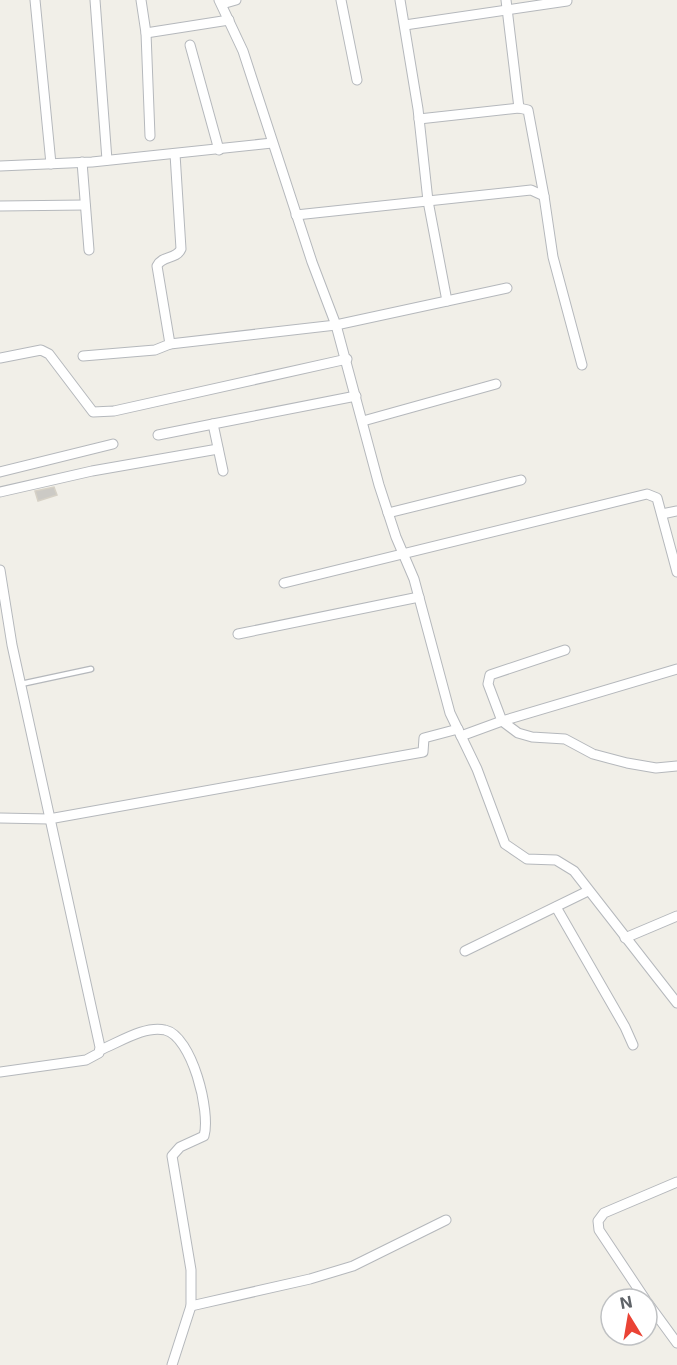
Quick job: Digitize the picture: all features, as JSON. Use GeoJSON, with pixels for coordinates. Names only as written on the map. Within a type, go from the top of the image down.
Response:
{"type":"FeatureCollection","features":[{"type":"Feature","properties":{"kind":"street"},"geometry":{"type":"LineString","coordinates":[[34,0],[51,164]]}},
{"type":"Feature","properties":{"kind":"street"},"geometry":{"type":"LineString","coordinates":[[95,0],[106,160]]}},
{"type":"Feature","properties":{"kind":"street"},"geometry":{"type":"LineString","coordinates":[[141,0],[146,33],[150,136]]}},
{"type":"Feature","properties":{"kind":"street"},"geometry":{"type":"LineString","coordinates":[[236,0],[220,2],[243,51],[296,215],[347,359],[388,513],[419,597],[450,713],[510,849],[527,859],[563,863],[574,871],[677,1003]]}},
{"type":"Feature","properties":{"kind":"street"},"geometry":{"type":"LineString","coordinates":[[341,0],[357,80]]}},
{"type":"Feature","properties":{"kind":"street"},"geometry":{"type":"LineString","coordinates":[[400,0],[419,119],[428,201],[447,301]]}},
{"type":"Feature","properties":{"kind":"street"},"geometry":{"type":"LineString","coordinates":[[405,25],[507,5],[567,2]]}},
{"type":"Feature","properties":{"kind":"street"},"geometry":{"type":"LineString","coordinates":[[507,5],[519,108]]}},
{"type":"Feature","properties":{"kind":"street"},"geometry":{"type":"LineString","coordinates":[[146,33],[229,20]]}},
{"type":"Feature","properties":{"kind":"street"},"geometry":{"type":"LineString","coordinates":[[190,45],[219,150]]}},
{"type":"Feature","properties":{"kind":"street"},"geometry":{"type":"LineString","coordinates":[[419,119],[519,108],[528,110],[553,257],[582,365]]}},
{"type":"Feature","properties":{"kind":"street"},"geometry":{"type":"LineString","coordinates":[[0,166],[106,160],[272,143]]}},
{"type":"Feature","properties":{"kind":"street"},"geometry":{"type":"LineString","coordinates":[[170,344],[157,266],[162,260],[177,256],[182,249],[175,154]]}},
{"type":"Feature","properties":{"kind":"street"},"geometry":{"type":"LineString","coordinates":[[82,162],[88,250]]}},
{"type":"Feature","properties":{"kind":"street"},"geometry":{"type":"LineString","coordinates":[[296,215],[531,190],[544,196]]}},
{"type":"Feature","properties":{"kind":"street"},"geometry":{"type":"LineString","coordinates":[[0,206],[85,205]]}},
{"type":"Feature","properties":{"kind":"street"},"geometry":{"type":"LineString","coordinates":[[83,356],[155,350],[170,344],[336,325],[507,288]]}},
{"type":"Feature","properties":{"kind":"street"},"geometry":{"type":"LineString","coordinates":[[0,358],[41,350],[49,354],[93,412],[114,411],[347,359]]}},
{"type":"Feature","properties":{"kind":"street"},"geometry":{"type":"LineString","coordinates":[[363,421],[496,384]]}},
{"type":"Feature","properties":{"kind":"street"},"geometry":{"type":"LineString","coordinates":[[158,435],[356,396]]}},
{"type":"Feature","properties":{"kind":"street"},"geometry":{"type":"LineString","coordinates":[[213,424],[223,471]]}},
{"type":"Feature","properties":{"kind":"street"},"geometry":{"type":"LineString","coordinates":[[0,472],[113,444]]}},
{"type":"Feature","properties":{"kind":"street"},"geometry":{"type":"LineString","coordinates":[[0,492],[92,471],[218,449]]}},
{"type":"Feature","properties":{"kind":"street"},"geometry":{"type":"LineString","coordinates":[[388,513],[521,480]]}},
{"type":"Feature","properties":{"kind":"street"},"geometry":{"type":"LineString","coordinates":[[284,583],[404,556],[647,494],[657,498],[677,572]]}},
{"type":"Feature","properties":{"kind":"street"},"geometry":{"type":"LineString","coordinates":[[662,514],[677,511]]}},
{"type":"Feature","properties":{"kind":"street"},"geometry":{"type":"LineString","coordinates":[[0,570],[12,645],[100,1050]]}},
{"type":"Feature","properties":{"kind":"street"},"geometry":{"type":"LineString","coordinates":[[238,634],[419,597]]}},
{"type":"Feature","properties":{"kind":"street"},"geometry":{"type":"LineString","coordinates":[[0,648],[12,645]]}},
{"type":"Feature","properties":{"kind":"street"},"geometry":{"type":"LineString","coordinates":[[565,650],[490,675],[488,684],[502,721],[525,735],[565,739],[592,754],[656,768],[677,766]]}},
{"type":"Feature","properties":{"kind":"street"},"geometry":{"type":"LineString","coordinates":[[0,818],[49,819],[423,752],[424,738],[459,733],[677,669]]}},
{"type":"Feature","properties":{"kind":"street"},"geometry":{"type":"LineString","coordinates":[[465,951],[588,891]]}},
{"type":"Feature","properties":{"kind":"street"},"geometry":{"type":"LineString","coordinates":[[556,907],[570,934],[593,968],[633,1045]]}},
{"type":"Feature","properties":{"kind":"street"},"geometry":{"type":"LineString","coordinates":[[625,938],[677,916]]}},
{"type":"Feature","properties":{"kind":"street"},"geometry":{"type":"LineString","coordinates":[[0,1072],[86,1060],[100,1050],[146,1032],[164,1030],[174,1034],[183,1043],[198,1077],[206,1130],[200,1140],[176,1150],[172,1165],[191,1270],[191,1306],[172,1365]]}},
{"type":"Feature","properties":{"kind":"street"},"geometry":{"type":"LineString","coordinates":[[637,1287],[599,1230],[598,1221],[604,1213],[677,1182]]}},
{"type":"Feature","properties":{"kind":"street"},"geometry":{"type":"LineString","coordinates":[[191,1306],[310,1279],[353,1266],[446,1220]]}},
{"type":"Feature","properties":{"kind":"street"},"geometry":{"type":"LineString","coordinates":[[659,1318],[677,1343]]}},
{"type":"Feature","properties":{"kind":"lane"},"geometry":{"type":"LineString","coordinates":[[21,684],[91,669]]}},
{"type":"Feature","properties":{"kind":"building"},"geometry":{"type":"Polygon","coordinates":[[[54,487],[57,495],[38,501],[35,491],[54,487]]]}}]}
